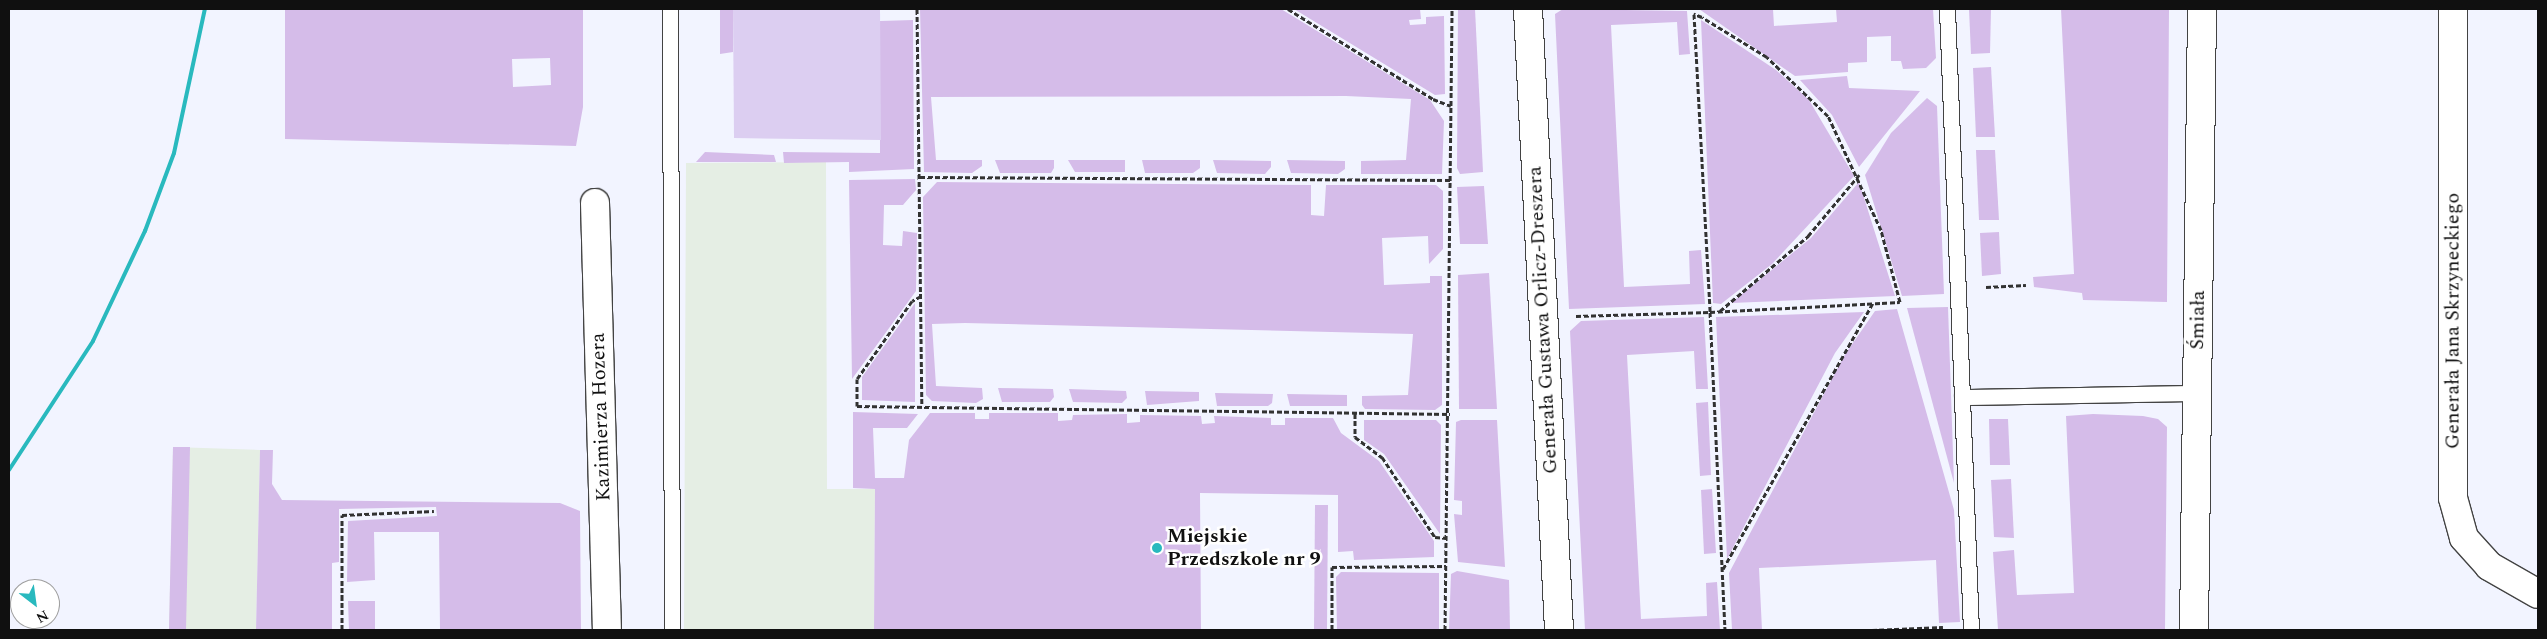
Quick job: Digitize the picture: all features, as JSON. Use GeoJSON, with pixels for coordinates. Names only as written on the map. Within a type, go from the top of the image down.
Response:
{"type":"FeatureCollection","features":[{"type":"Feature","properties":{"kind":"street","name":"Generała Gustawa Orlicz-Dreszera"},"geometry":{"type":"LineString","coordinates":[[1528,9],[1559,630]]}},
{"type":"Feature","properties":{"kind":"street","name":"Śmiała"},"geometry":{"type":"LineString","coordinates":[[2194,630],[2202,9]]}},
{"type":"Feature","properties":{"kind":"street","name":"Generała Jana Skrzyneckiego"},"geometry":{"type":"LineString","coordinates":[[2453,9],[2453,498],[2464,538],[2489,566],[2538,594]]}},
{"type":"Feature","properties":{"kind":"street","name":"Kazimierza Hozera"},"geometry":{"type":"LineString","coordinates":[[595,203],[607,630]]}},
{"type":"Feature","properties":{"kind":"lane"},"geometry":{"type":"LineString","coordinates":[[670,9],[672,630]]}},
{"type":"Feature","properties":{"kind":"lane"},"geometry":{"type":"LineString","coordinates":[[1947,9],[1971,628]]}},
{"type":"Feature","properties":{"kind":"lane"},"geometry":{"type":"LineString","coordinates":[[1962,397],[2197,393]]}},
{"type":"Feature","properties":{"kind":"path"},"geometry":{"type":"LineString","coordinates":[[917,9],[922,405]]}},
{"type":"Feature","properties":{"kind":"path"},"geometry":{"type":"LineString","coordinates":[[1288,9],[1433,99],[1451,106]]}},
{"type":"Feature","properties":{"kind":"path"},"geometry":{"type":"LineString","coordinates":[[1445,630],[1450,414],[1452,9]]}},
{"type":"Feature","properties":{"kind":"path"},"geometry":{"type":"LineString","coordinates":[[1565,316],[1710,312],[1900,302],[1882,230],[1859,175],[1828,116],[1811,97],[1768,57],[1694,14],[1710,312],[1725,630]]}},
{"type":"Feature","properties":{"kind":"path"},"geometry":{"type":"LineString","coordinates":[[1720,311],[1808,236],[1859,175]]}},
{"type":"Feature","properties":{"kind":"path"},"geometry":{"type":"LineString","coordinates":[[920,177],[1450,180]]}},
{"type":"Feature","properties":{"kind":"path"},"geometry":{"type":"LineString","coordinates":[[921,296],[912,300],[857,379],[857,406],[922,405],[1450,414]]}},
{"type":"Feature","properties":{"kind":"path"},"geometry":{"type":"LineString","coordinates":[[1722,570],[1874,303]]}},
{"type":"Feature","properties":{"kind":"path"},"geometry":{"type":"LineString","coordinates":[[1355,413],[1355,436],[1382,457],[1435,537],[1447,538]]}},
{"type":"Feature","properties":{"kind":"path"},"geometry":{"type":"LineString","coordinates":[[342,630],[342,516],[434,511]]}},
{"type":"Feature","properties":{"kind":"path"},"geometry":{"type":"LineString","coordinates":[[1332,630],[1332,567],[1446,566]]}},
{"type":"Feature","properties":{"kind":"path"},"geometry":{"type":"LineString","coordinates":[[1872,630],[1971,628]]}},
{"type":"Feature","properties":{"kind":"shaded area"},"geometry":{"type":"Polygon","coordinates":[[[285,9],[583,9],[583,107],[576,146],[285,139],[285,9]],[[550,58],[512,59],[513,87],[551,85],[550,58]]]}},
{"type":"Feature","properties":{"kind":"shaded area"},"geometry":{"type":"Polygon","coordinates":[[[720,9],[733,9],[733,52],[720,54],[720,9]]]}},
{"type":"Feature","properties":{"kind":"shaded area"},"geometry":{"type":"Polygon","coordinates":[[[733,9],[880,9],[881,140],[734,138],[733,9]]]}},
{"type":"Feature","properties":{"kind":"shaded area"},"geometry":{"type":"Polygon","coordinates":[[[920,9],[1281,9],[1430,100],[1444,121],[1442,174],[1361,174],[1361,161],[1406,160],[1411,99],[1346,96],[931,97],[936,160],[982,160],[982,166],[972,173],[924,172],[920,9]]]}},
{"type":"Feature","properties":{"kind":"shaded area"},"geometry":{"type":"Polygon","coordinates":[[[1294,9],[1420,9],[1421,19],[1409,20],[1410,25],[1426,24],[1426,17],[1444,16],[1445,94],[1435,95],[1294,9]]]}},
{"type":"Feature","properties":{"kind":"shaded area"},"geometry":{"type":"Polygon","coordinates":[[[1458,9],[1475,9],[1483,172],[1460,174],[1457,168],[1458,9]]]}},
{"type":"Feature","properties":{"kind":"shaded area"},"geometry":{"type":"Polygon","coordinates":[[[1563,9],[1687,11],[1690,54],[1679,55],[1677,22],[1611,25],[1624,287],[1690,284],[1689,251],[1701,250],[1705,304],[1569,309],[1555,14],[1563,9]]]}},
{"type":"Feature","properties":{"kind":"shaded area"},"geometry":{"type":"Polygon","coordinates":[[[1699,9],[1773,9],[1774,26],[1837,22],[1836,9],[1933,9],[1936,58],[1926,68],[1903,69],[1901,61],[1891,61],[1891,36],[1867,37],[1867,62],[1848,63],[1848,72],[1795,76],[1699,9]]]}},
{"type":"Feature","properties":{"kind":"shaded area"},"geometry":{"type":"Polygon","coordinates":[[[1969,9],[1991,9],[1990,53],[1971,54],[1969,9]]]}},
{"type":"Feature","properties":{"kind":"shaded area"},"geometry":{"type":"Polygon","coordinates":[[[2061,9],[2169,9],[2167,302],[2083,300],[2082,293],[2034,287],[2033,277],[2074,274],[2061,9]]]}},
{"type":"Feature","properties":{"kind":"shaded area"},"geometry":{"type":"Polygon","coordinates":[[[913,20],[914,169],[849,172],[849,162],[784,163],[783,152],[880,153],[880,21],[913,20]]]}},
{"type":"Feature","properties":{"kind":"shaded area"},"geometry":{"type":"Polygon","coordinates":[[[1701,20],[1776,70],[1809,100],[1854,176],[1772,264],[1721,304],[1713,303],[1701,20]]]}},
{"type":"Feature","properties":{"kind":"shaded area"},"geometry":{"type":"Polygon","coordinates":[[[1991,67],[1995,137],[1976,137],[1973,68],[1991,67]]]}},
{"type":"Feature","properties":{"kind":"shaded area"},"geometry":{"type":"Polygon","coordinates":[[[1847,76],[1849,88],[1920,91],[1859,167],[1832,115],[1800,80],[1847,76]]]}},
{"type":"Feature","properties":{"kind":"shaded area"},"geometry":{"type":"Polygon","coordinates":[[[1927,98],[1937,106],[1944,294],[1902,296],[1865,175],[1891,133],[1927,98]]]}},
{"type":"Feature","properties":{"kind":"shaded area"},"geometry":{"type":"Polygon","coordinates":[[[1976,150],[1995,150],[1999,220],[1979,220],[1976,150]]]}},
{"type":"Feature","properties":{"kind":"shaded area"},"geometry":{"type":"Polygon","coordinates":[[[705,152],[774,155],[776,162],[696,162],[705,152]]]}},
{"type":"Feature","properties":{"kind":"shaded area"},"geometry":{"type":"Polygon","coordinates":[[[995,160],[1054,160],[1054,168],[1051,173],[1000,173],[995,160]]]}},
{"type":"Feature","properties":{"kind":"shaded area"},"geometry":{"type":"Polygon","coordinates":[[[1068,160],[1125,160],[1125,172],[1075,172],[1068,160]]]}},
{"type":"Feature","properties":{"kind":"shaded area"},"geometry":{"type":"Polygon","coordinates":[[[1142,160],[1200,160],[1200,168],[1193,173],[1145,173],[1142,160]]]}},
{"type":"Feature","properties":{"kind":"shaded area"},"geometry":{"type":"Polygon","coordinates":[[[1213,160],[1271,161],[1271,167],[1265,174],[1217,173],[1213,160]]]}},
{"type":"Feature","properties":{"kind":"shaded area"},"geometry":{"type":"Polygon","coordinates":[[[1287,160],[1345,161],[1345,169],[1338,174],[1291,173],[1287,160]]]}},
{"type":"Feature","properties":{"kind":"shaded area"},"geometry":{"type":"Polygon","coordinates":[[[826,162],[827,489],[875,489],[874,630],[684,630],[686,163],[826,162]]]}},
{"type":"Feature","properties":{"kind":"shaded area"},"geometry":{"type":"Polygon","coordinates":[[[915,179],[916,190],[903,205],[884,205],[883,245],[902,246],[903,231],[917,233],[916,291],[852,379],[849,180],[915,179]]]}},
{"type":"Feature","properties":{"kind":"shaded area"},"geometry":{"type":"Polygon","coordinates":[[[937,182],[1311,185],[1311,215],[1324,216],[1326,185],[1436,185],[1443,191],[1443,249],[1429,264],[1428,236],[1382,238],[1384,285],[1430,283],[1430,276],[1442,276],[1442,405],[1435,410],[1365,409],[1362,405],[1362,396],[1408,395],[1413,334],[965,323],[932,324],[936,386],[982,388],[983,399],[976,403],[932,401],[926,395],[923,197],[937,182]]]}},
{"type":"Feature","properties":{"kind":"shaded area"},"geometry":{"type":"Polygon","coordinates":[[[1859,182],[1895,296],[1731,303],[1811,238],[1859,182]]]}},
{"type":"Feature","properties":{"kind":"shaded area"},"geometry":{"type":"Polygon","coordinates":[[[1484,186],[1488,244],[1460,244],[1457,187],[1484,186]]]}},
{"type":"Feature","properties":{"kind":"shaded area"},"geometry":{"type":"Polygon","coordinates":[[[1999,232],[2001,274],[1982,276],[1980,233],[1999,232]]]}},
{"type":"Feature","properties":{"kind":"shaded area"},"geometry":{"type":"Polygon","coordinates":[[[1489,273],[1497,409],[1459,409],[1458,275],[1489,273]]]}},
{"type":"Feature","properties":{"kind":"shaded area"},"geometry":{"type":"Polygon","coordinates":[[[915,303],[915,402],[862,400],[862,377],[915,303]]]}},
{"type":"Feature","properties":{"kind":"shaded area"},"geometry":{"type":"Polygon","coordinates":[[[1948,307],[1954,483],[1907,308],[1948,307]]]}},
{"type":"Feature","properties":{"kind":"shaded area"},"geometry":{"type":"Polygon","coordinates":[[[1897,309],[1954,510],[1960,622],[1939,623],[1936,560],[1759,568],[1762,630],[1732,630],[1729,573],[1844,356],[1875,311],[1897,309]]]}},
{"type":"Feature","properties":{"kind":"shaded area"},"geometry":{"type":"Polygon","coordinates":[[[1864,312],[1835,353],[1727,559],[1716,317],[1864,312]]]}},
{"type":"Feature","properties":{"kind":"shaded area"},"geometry":{"type":"Polygon","coordinates":[[[1704,317],[1708,389],[1696,389],[1694,351],[1627,355],[1641,619],[1707,616],[1706,583],[1717,582],[1720,630],[1585,630],[1570,331],[1581,321],[1704,317]]]}},
{"type":"Feature","properties":{"kind":"shaded area"},"geometry":{"type":"Polygon","coordinates":[[[998,388],[1053,389],[1054,397],[1050,402],[1002,402],[998,388]]]}},
{"type":"Feature","properties":{"kind":"shaded area"},"geometry":{"type":"Polygon","coordinates":[[[1069,389],[1126,391],[1127,398],[1122,403],[1073,402],[1069,389]]]}},
{"type":"Feature","properties":{"kind":"shaded area"},"geometry":{"type":"Polygon","coordinates":[[[1145,391],[1199,392],[1199,401],[1147,405],[1145,391]]]}},
{"type":"Feature","properties":{"kind":"shaded area"},"geometry":{"type":"Polygon","coordinates":[[[1215,393],[1273,394],[1272,403],[1268,406],[1217,406],[1215,393]]]}},
{"type":"Feature","properties":{"kind":"shaded area"},"geometry":{"type":"Polygon","coordinates":[[[1287,394],[1347,395],[1347,406],[1290,406],[1287,394]]]}},
{"type":"Feature","properties":{"kind":"shaded area"},"geometry":{"type":"Polygon","coordinates":[[[1708,402],[1711,475],[1700,476],[1696,403],[1708,402]]]}},
{"type":"Feature","properties":{"kind":"shaded area","name":"Miejskie Przedszkole nr 9"},"geometry":{"type":"Polygon","coordinates":[[[853,412],[918,414],[907,428],[873,428],[875,478],[904,478],[909,440],[930,413],[975,413],[975,419],[989,419],[989,413],[1058,413],[1058,421],[1072,420],[1073,415],[1127,414],[1127,423],[1140,422],[1140,415],[1201,416],[1202,424],[1215,423],[1214,416],[1271,418],[1271,425],[1285,425],[1285,418],[1333,418],[1341,433],[1379,461],[1434,541],[1434,557],[1354,560],[1353,551],[1338,552],[1338,495],[1200,493],[1201,630],[874,630],[875,489],[853,488],[853,412]]]}},
{"type":"Feature","properties":{"kind":"shaded area"},"geometry":{"type":"Polygon","coordinates":[[[2093,414],[2143,416],[2158,419],[2167,427],[2165,630],[1998,630],[1993,552],[2014,550],[2017,595],[2074,593],[2066,416],[2093,414]]]}},
{"type":"Feature","properties":{"kind":"shaded area"},"geometry":{"type":"Polygon","coordinates":[[[1989,419],[2008,419],[2010,465],[1990,465],[1989,419]]]}},
{"type":"Feature","properties":{"kind":"shaded area"},"geometry":{"type":"Polygon","coordinates":[[[1364,420],[1436,420],[1441,425],[1440,534],[1384,454],[1364,440],[1364,420]]]}},
{"type":"Feature","properties":{"kind":"shaded area"},"geometry":{"type":"Polygon","coordinates":[[[1461,420],[1497,420],[1505,567],[1458,562],[1454,514],[1462,515],[1462,501],[1454,500],[1456,422],[1461,420]]]}},
{"type":"Feature","properties":{"kind":"shaded area"},"geometry":{"type":"Polygon","coordinates":[[[173,447],[260,450],[256,630],[169,630],[173,447]]]}},
{"type":"Feature","properties":{"kind":"shaded area"},"geometry":{"type":"Polygon","coordinates":[[[173,447],[190,447],[186,630],[169,630],[173,447]]]}},
{"type":"Feature","properties":{"kind":"shaded area"},"geometry":{"type":"Polygon","coordinates":[[[260,450],[273,450],[272,484],[282,500],[560,503],[580,511],[581,630],[440,630],[439,532],[374,532],[375,580],[347,582],[348,521],[437,516],[436,507],[339,509],[339,562],[332,563],[332,630],[256,630],[260,450]]]}},
{"type":"Feature","properties":{"kind":"shaded area"},"geometry":{"type":"Polygon","coordinates":[[[2011,479],[2014,538],[1994,537],[1991,480],[2011,479]]]}},
{"type":"Feature","properties":{"kind":"shaded area"},"geometry":{"type":"Polygon","coordinates":[[[1712,489],[1716,553],[1704,554],[1701,490],[1712,489]]]}},
{"type":"Feature","properties":{"kind":"shaded area"},"geometry":{"type":"Polygon","coordinates":[[[1315,505],[1328,505],[1327,630],[1314,630],[1315,505]]]}},
{"type":"Feature","properties":{"kind":"shaded area"},"geometry":{"type":"Polygon","coordinates":[[[1457,571],[1509,580],[1510,630],[1449,630],[1451,574],[1457,571]]]}},
{"type":"Feature","properties":{"kind":"shaded area"},"geometry":{"type":"Polygon","coordinates":[[[1341,572],[1439,573],[1439,630],[1337,630],[1336,577],[1341,572]]]}},
{"type":"Feature","properties":{"kind":"shaded area"},"geometry":{"type":"Polygon","coordinates":[[[348,601],[375,601],[375,630],[349,630],[348,601]]]}},
{"type":"Feature","properties":{"kind":"railway"},"geometry":{"type":"LineString","coordinates":[[9,470],[93,341],[145,231],[174,153],[205,9]]}},
{"type":"Feature","properties":{"kind":"place","name":"Miejskie Przedszkole nr 9"},"geometry":{"type":"Point","coordinates":[1157,548]}}]}
